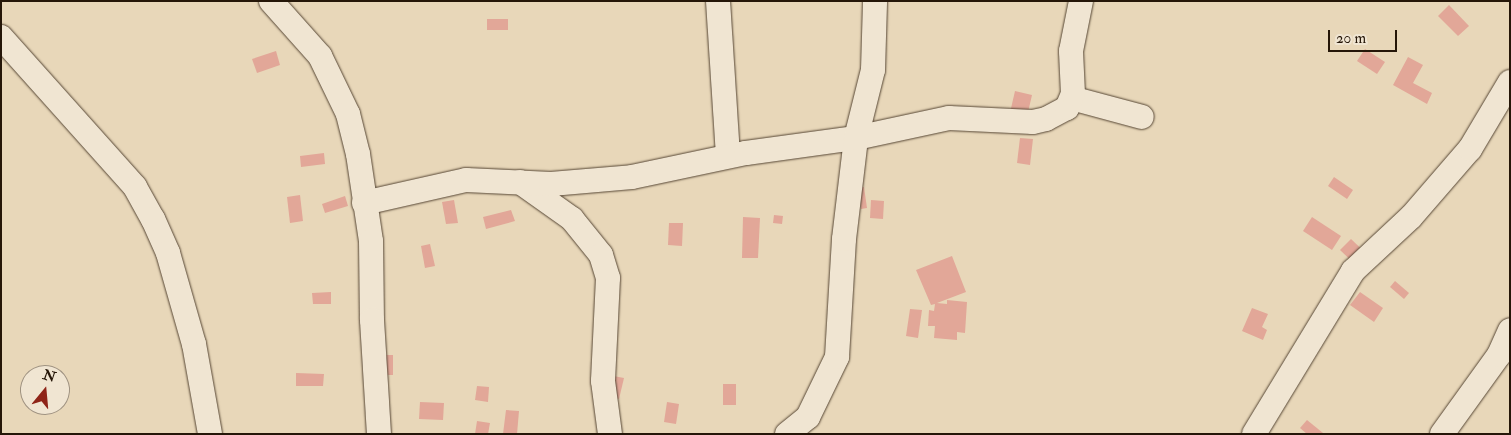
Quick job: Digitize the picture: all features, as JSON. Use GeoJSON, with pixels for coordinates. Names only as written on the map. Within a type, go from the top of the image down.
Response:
{"type":"FeatureCollection","features":[{"type":"Feature","properties":{"kind":"street"},"geometry":{"type":"LineString","coordinates":[[271,1],[320,56],[336,85],[348,114],[358,154],[371,241],[372,329],[379,434]]}},
{"type":"Feature","properties":{"kind":"street"},"geometry":{"type":"LineString","coordinates":[[718,1],[728,156]]}},
{"type":"Feature","properties":{"kind":"street"},"geometry":{"type":"LineString","coordinates":[[786,434],[808,417],[837,357],[844,239],[856,138],[873,70],[875,1]]}},
{"type":"Feature","properties":{"kind":"street"},"geometry":{"type":"LineString","coordinates":[[1071,102],[1071,51],[1082,1]]}},
{"type":"Feature","properties":{"kind":"street"},"geometry":{"type":"LineString","coordinates":[[1,37],[135,187],[153,219],[168,253],[194,344],[210,434]]}},
{"type":"Feature","properties":{"kind":"street"},"geometry":{"type":"LineString","coordinates":[[1254,434],[1353,271],[1410,216],[1470,149],[1510,82]]}},
{"type":"Feature","properties":{"kind":"street"},"geometry":{"type":"LineString","coordinates":[[364,203],[466,180],[516,180],[551,184],[632,177],[728,156],[856,138],[949,118],[1032,122],[1046,119],[1075,99],[1142,117]]}},
{"type":"Feature","properties":{"kind":"street"},"geometry":{"type":"LineString","coordinates":[[516,180],[572,219],[601,255],[608,278],[603,381],[610,434]]}},
{"type":"Feature","properties":{"kind":"street"},"geometry":{"type":"LineString","coordinates":[[1442,434],[1504,365],[1510,330]]}},
{"type":"Feature","properties":{"kind":"building"},"geometry":{"type":"Polygon","coordinates":[[[1449,5],[1469,26],[1458,36],[1438,16],[1449,5]]]}},
{"type":"Feature","properties":{"kind":"building"},"geometry":{"type":"Polygon","coordinates":[[[487,19],[508,19],[508,30],[487,30],[487,19]]]}},
{"type":"Feature","properties":{"kind":"building"},"geometry":{"type":"Polygon","coordinates":[[[1365,49],[1385,62],[1377,74],[1357,61],[1365,49]]]}},
{"type":"Feature","properties":{"kind":"building"},"geometry":{"type":"Polygon","coordinates":[[[276,51],[280,65],[257,73],[252,59],[276,51]]]}},
{"type":"Feature","properties":{"kind":"building"},"geometry":{"type":"Polygon","coordinates":[[[1408,57],[1423,65],[1413,83],[1432,93],[1427,104],[1393,85],[1408,57]]]}},
{"type":"Feature","properties":{"kind":"building"},"geometry":{"type":"Polygon","coordinates":[[[1015,91],[1032,95],[1026,121],[1009,117],[1015,91]]]}},
{"type":"Feature","properties":{"kind":"building"},"geometry":{"type":"Polygon","coordinates":[[[1020,138],[1033,139],[1030,165],[1017,163],[1020,138]]]}},
{"type":"Feature","properties":{"kind":"building"},"geometry":{"type":"Polygon","coordinates":[[[324,153],[325,164],[301,167],[300,156],[324,153]]]}},
{"type":"Feature","properties":{"kind":"building"},"geometry":{"type":"Polygon","coordinates":[[[1334,177],[1353,190],[1347,199],[1328,186],[1334,177]]]}},
{"type":"Feature","properties":{"kind":"building"},"geometry":{"type":"Polygon","coordinates":[[[864,187],[867,208],[861,209],[857,188],[864,187]]]}},
{"type":"Feature","properties":{"kind":"building"},"geometry":{"type":"Polygon","coordinates":[[[300,195],[303,221],[290,223],[287,197],[300,195]]]}},
{"type":"Feature","properties":{"kind":"building"},"geometry":{"type":"Polygon","coordinates":[[[345,196],[348,206],[325,213],[322,204],[345,196]]]}},
{"type":"Feature","properties":{"kind":"building"},"geometry":{"type":"Polygon","coordinates":[[[454,200],[458,223],[446,224],[442,202],[454,200]]]}},
{"type":"Feature","properties":{"kind":"building"},"geometry":{"type":"Polygon","coordinates":[[[871,200],[884,201],[883,219],[870,218],[871,200]]]}},
{"type":"Feature","properties":{"kind":"building"},"geometry":{"type":"Polygon","coordinates":[[[511,210],[515,221],[486,229],[483,217],[511,210]]]}},
{"type":"Feature","properties":{"kind":"building"},"geometry":{"type":"Polygon","coordinates":[[[774,215],[783,216],[782,224],[773,223],[774,215]]]}},
{"type":"Feature","properties":{"kind":"building"},"geometry":{"type":"Polygon","coordinates":[[[743,217],[760,218],[758,258],[742,258],[743,217]]]}},
{"type":"Feature","properties":{"kind":"building"},"geometry":{"type":"Polygon","coordinates":[[[1312,217],[1341,236],[1332,250],[1303,231],[1312,217]]]}},
{"type":"Feature","properties":{"kind":"building"},"geometry":{"type":"Polygon","coordinates":[[[669,223],[683,223],[682,246],[668,245],[669,223]]]}},
{"type":"Feature","properties":{"kind":"building"},"geometry":{"type":"Polygon","coordinates":[[[1351,239],[1372,259],[1361,270],[1340,250],[1351,239]]]}},
{"type":"Feature","properties":{"kind":"building"},"geometry":{"type":"Polygon","coordinates":[[[430,244],[435,266],[425,268],[421,246],[430,244]]]}},
{"type":"Feature","properties":{"kind":"building"},"geometry":{"type":"Polygon","coordinates":[[[952,256],[966,292],[937,303],[947,304],[947,300],[967,302],[965,333],[957,332],[957,340],[934,338],[935,326],[928,326],[929,310],[934,311],[935,304],[931,305],[916,270],[952,256]]]}},
{"type":"Feature","properties":{"kind":"building"},"geometry":{"type":"Polygon","coordinates":[[[1395,281],[1409,293],[1404,299],[1390,287],[1395,281]]]}},
{"type":"Feature","properties":{"kind":"building"},"geometry":{"type":"Polygon","coordinates":[[[331,292],[331,304],[313,304],[312,293],[331,292]]]}},
{"type":"Feature","properties":{"kind":"building"},"geometry":{"type":"Polygon","coordinates":[[[1360,292],[1383,308],[1374,322],[1350,305],[1360,292]]]}},
{"type":"Feature","properties":{"kind":"building"},"geometry":{"type":"Polygon","coordinates":[[[1252,308],[1268,314],[1262,327],[1267,330],[1263,340],[1242,331],[1252,308]]]}},
{"type":"Feature","properties":{"kind":"building"},"geometry":{"type":"Polygon","coordinates":[[[910,309],[922,310],[918,338],[906,336],[910,309]]]}},
{"type":"Feature","properties":{"kind":"building"},"geometry":{"type":"Polygon","coordinates":[[[383,355],[393,355],[393,375],[383,375],[383,355]]]}},
{"type":"Feature","properties":{"kind":"building"},"geometry":{"type":"Polygon","coordinates":[[[296,373],[324,374],[323,386],[296,386],[296,373]]]}},
{"type":"Feature","properties":{"kind":"building"},"geometry":{"type":"Polygon","coordinates":[[[608,375],[624,378],[619,399],[603,395],[608,375]]]}},
{"type":"Feature","properties":{"kind":"building"},"geometry":{"type":"Polygon","coordinates":[[[723,384],[736,384],[736,405],[723,405],[723,384]]]}},
{"type":"Feature","properties":{"kind":"building"},"geometry":{"type":"Polygon","coordinates":[[[477,386],[489,387],[488,402],[475,400],[477,386]]]}},
{"type":"Feature","properties":{"kind":"building"},"geometry":{"type":"Polygon","coordinates":[[[420,402],[444,403],[443,420],[419,419],[420,402]]]}},
{"type":"Feature","properties":{"kind":"building"},"geometry":{"type":"Polygon","coordinates":[[[667,402],[679,404],[676,424],[664,422],[667,402]]]}},
{"type":"Feature","properties":{"kind":"building"},"geometry":{"type":"Polygon","coordinates":[[[506,410],[519,411],[517,434],[503,434],[506,410]]]}},
{"type":"Feature","properties":{"kind":"building"},"geometry":{"type":"Polygon","coordinates":[[[1307,420],[1323,433],[1307,434],[1300,428],[1307,420]]]}},
{"type":"Feature","properties":{"kind":"building"},"geometry":{"type":"Polygon","coordinates":[[[477,421],[490,423],[488,434],[475,434],[477,421]]]}}]}
